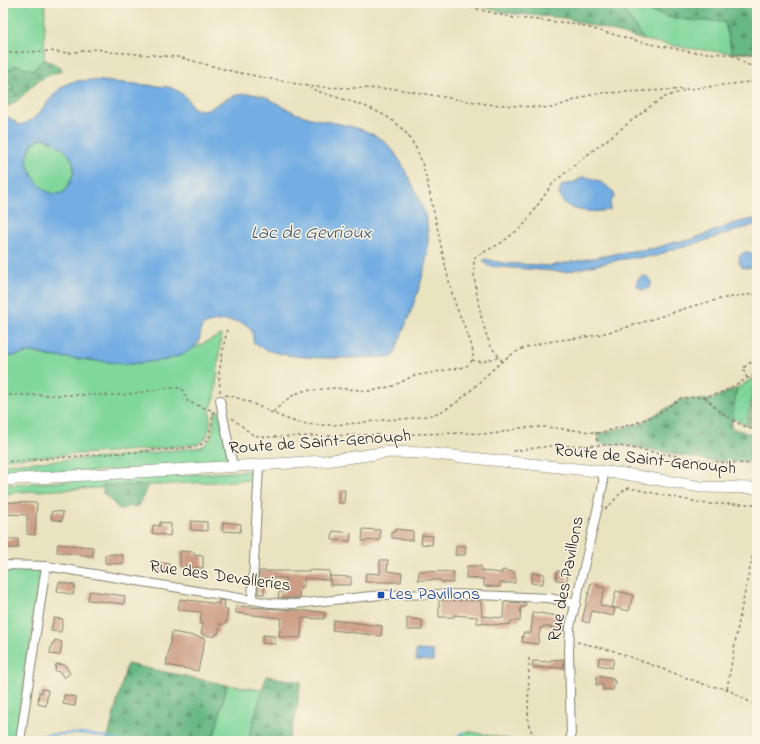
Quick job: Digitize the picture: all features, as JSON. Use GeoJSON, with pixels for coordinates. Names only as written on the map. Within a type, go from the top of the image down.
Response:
{"type":"FeatureCollection","features":[{"type":"Feature","properties":{"kind":"street"},"geometry":{"type":"LineString","coordinates":[[220,400],[233,467]]}},
{"type":"Feature","properties":{"kind":"street","name":"Route de Saint-Genouph"},"geometry":{"type":"LineString","coordinates":[[3,480],[259,466],[325,461],[389,452],[425,453],[640,476],[701,487],[757,488]]}},
{"type":"Feature","properties":{"kind":"street"},"geometry":{"type":"LineString","coordinates":[[252,600],[259,466]]}},
{"type":"Feature","properties":{"kind":"street","name":"Rue des Pavillons"},"geometry":{"type":"LineString","coordinates":[[572,741],[569,642],[570,627],[598,510],[603,485],[603,472]]}},
{"type":"Feature","properties":{"kind":"street","name":"Rue des Devalleries"},"geometry":{"type":"LineString","coordinates":[[3,565],[46,566],[252,600],[295,604],[381,596],[451,594],[549,598],[576,604]]}},
{"type":"Feature","properties":{"kind":"street"},"geometry":{"type":"LineString","coordinates":[[20,741],[46,566]]}},
{"type":"Feature","properties":{"kind":"path"},"geometry":{"type":"LineString","coordinates":[[453,3],[514,18],[571,23],[634,40],[684,50],[757,56]]}},
{"type":"Feature","properties":{"kind":"path"},"geometry":{"type":"LineString","coordinates":[[3,53],[49,51],[68,53],[97,49],[111,52],[178,57],[229,70],[307,86],[337,89],[381,88],[416,91],[469,103],[552,108],[589,95],[603,93],[690,89],[757,81]]}},
{"type":"Feature","properties":{"kind":"path"},"geometry":{"type":"LineString","coordinates":[[732,55],[746,64],[757,68]]}},
{"type":"Feature","properties":{"kind":"path"},"geometry":{"type":"LineString","coordinates":[[272,412],[290,396],[302,391],[335,388],[371,391],[382,390],[413,376],[464,367],[469,365],[472,360],[472,346],[454,300],[427,178],[411,139],[404,130],[378,112],[307,86]]}},
{"type":"Feature","properties":{"kind":"path"},"geometry":{"type":"LineString","coordinates":[[502,361],[491,346],[482,321],[473,269],[475,257],[501,243],[523,226],[553,183],[589,152],[652,105],[667,96],[690,89]]}},
{"type":"Feature","properties":{"kind":"path"},"geometry":{"type":"LineString","coordinates":[[227,329],[219,373],[220,394],[240,398],[295,421],[327,424],[429,416],[461,399],[502,361],[522,349],[605,334],[704,302],[740,295],[757,294]]}},
{"type":"Feature","properties":{"kind":"path"},"geometry":{"type":"LineString","coordinates":[[472,360],[481,362],[499,357]]}},
{"type":"Feature","properties":{"kind":"path"},"geometry":{"type":"LineString","coordinates":[[747,378],[743,368],[757,358]]}},
{"type":"Feature","properties":{"kind":"path"},"geometry":{"type":"LineString","coordinates":[[228,414],[246,431],[253,435],[265,437],[463,433],[494,434],[520,428],[545,427],[596,432],[633,424],[658,414],[681,398],[705,397],[723,392],[757,373]]}},
{"type":"Feature","properties":{"kind":"path"},"geometry":{"type":"LineString","coordinates":[[3,395],[122,395],[168,388],[182,388],[188,402],[212,410]]}},
{"type":"Feature","properties":{"kind":"path"},"geometry":{"type":"LineString","coordinates":[[705,397],[718,410],[733,421],[757,431]]}},
{"type":"Feature","properties":{"kind":"path"},"geometry":{"type":"LineString","coordinates":[[3,462],[199,446],[209,438],[212,428],[212,410],[220,400]]}},
{"type":"Feature","properties":{"kind":"path"},"geometry":{"type":"LineString","coordinates":[[596,432],[597,445]]}},
{"type":"Feature","properties":{"kind":"path"},"geometry":{"type":"LineString","coordinates":[[512,451],[550,446],[623,446],[712,462],[757,464]]}},
{"type":"Feature","properties":{"kind":"path"},"geometry":{"type":"LineString","coordinates":[[598,510],[611,505],[623,491],[629,488],[707,504],[757,504]]}},
{"type":"Feature","properties":{"kind":"path"},"geometry":{"type":"LineString","coordinates":[[727,689],[740,615],[757,535]]}},
{"type":"Feature","properties":{"kind":"path"},"geometry":{"type":"LineString","coordinates":[[569,642],[614,651],[706,685],[727,689],[757,706]]}},
{"type":"Feature","properties":{"kind":"path"},"geometry":{"type":"LineString","coordinates":[[529,658],[528,723],[532,733],[540,741]]}},
{"type":"Feature","properties":{"kind":"green space"},"geometry":{"type":"Polygon","coordinates":[[[3,3],[45,3],[44,59],[14,90],[3,91],[3,3]]]}},
{"type":"Feature","properties":{"kind":"green space"},"geometry":{"type":"Polygon","coordinates":[[[468,3],[619,3],[644,40],[565,18],[507,13],[468,3]]]}},
{"type":"Feature","properties":{"kind":"green space"},"geometry":{"type":"Polygon","coordinates":[[[619,3],[624,3],[675,19],[725,22],[732,53],[686,48],[644,40],[619,3]]]}},
{"type":"Feature","properties":{"kind":"green space"},"geometry":{"type":"Polygon","coordinates":[[[624,3],[757,3],[757,53],[732,53],[725,22],[675,19],[624,3]]]}},
{"type":"Feature","properties":{"kind":"green space"},"geometry":{"type":"Polygon","coordinates":[[[44,59],[61,67],[62,71],[39,80],[16,101],[3,108],[3,91],[14,90],[4,74],[15,65],[34,70],[44,59]]]}},
{"type":"Feature","properties":{"kind":"green space"},"geometry":{"type":"Polygon","coordinates":[[[42,138],[47,139],[59,146],[65,151],[73,162],[74,168],[71,179],[64,192],[59,194],[50,193],[40,186],[32,176],[28,164],[27,159],[32,144],[42,138]]]}},
{"type":"Feature","properties":{"kind":"green space"},"geometry":{"type":"Polygon","coordinates":[[[221,335],[215,397],[210,410],[210,427],[206,438],[198,444],[154,449],[3,459],[3,358],[32,352],[49,356],[129,364],[166,360],[179,356],[221,335]]]}},
{"type":"Feature","properties":{"kind":"green space"},"geometry":{"type":"Polygon","coordinates":[[[757,376],[757,429],[749,425],[757,376]]]}},
{"type":"Feature","properties":{"kind":"green space"},"geometry":{"type":"Polygon","coordinates":[[[755,377],[747,425],[732,418],[737,388],[755,377]]]}},
{"type":"Feature","properties":{"kind":"green space"},"geometry":{"type":"Polygon","coordinates":[[[737,388],[731,428],[757,436],[757,462],[712,461],[631,446],[599,443],[599,435],[639,424],[683,399],[710,400],[737,388]]]}},
{"type":"Feature","properties":{"kind":"green space"},"geometry":{"type":"Polygon","coordinates":[[[216,411],[219,411],[229,459],[226,463],[3,477],[3,464],[115,457],[201,447],[209,440],[213,431],[216,411]]]}},
{"type":"Feature","properties":{"kind":"green space"},"geometry":{"type":"Polygon","coordinates":[[[248,471],[252,474],[253,480],[17,492],[3,495],[3,485],[248,471]]]}},
{"type":"Feature","properties":{"kind":"green space"},"geometry":{"type":"Polygon","coordinates":[[[103,485],[148,485],[139,506],[126,507],[121,511],[103,493],[103,485]]]}},
{"type":"Feature","properties":{"kind":"green space"},"geometry":{"type":"Polygon","coordinates":[[[3,568],[34,568],[39,571],[41,579],[15,741],[3,741],[3,568]]]}},
{"type":"Feature","properties":{"kind":"green space"},"geometry":{"type":"Polygon","coordinates":[[[127,664],[227,685],[213,741],[107,741],[127,664]]]}},
{"type":"Feature","properties":{"kind":"green space"},"geometry":{"type":"Polygon","coordinates":[[[266,676],[301,682],[295,718],[288,741],[248,741],[266,676]]]}},
{"type":"Feature","properties":{"kind":"green space"},"geometry":{"type":"Polygon","coordinates":[[[227,685],[262,690],[248,741],[213,741],[227,685]]]}},
{"type":"Feature","properties":{"kind":"green space"},"geometry":{"type":"Polygon","coordinates":[[[467,731],[518,741],[460,741],[457,738],[467,731]]]}},
{"type":"Feature","properties":{"kind":"water","name":"Lac de Gevrioux"},"geometry":{"type":"Polygon","coordinates":[[[91,80],[169,87],[177,90],[183,95],[192,107],[203,110],[234,96],[248,94],[263,96],[301,115],[366,131],[380,138],[390,147],[398,158],[415,189],[424,211],[428,233],[428,248],[421,280],[411,312],[393,357],[321,358],[282,354],[266,350],[254,343],[251,330],[246,325],[240,322],[219,321],[202,326],[199,341],[194,348],[179,356],[166,360],[129,364],[49,356],[33,352],[3,358],[3,113],[19,125],[27,122],[34,118],[57,91],[64,86],[74,81],[91,80]],[[42,138],[32,144],[28,153],[27,159],[32,176],[40,186],[50,193],[62,193],[72,179],[74,168],[73,162],[65,151],[53,142],[42,138]]]}},
{"type":"Feature","properties":{"kind":"water"},"geometry":{"type":"Polygon","coordinates":[[[582,177],[591,178],[601,182],[613,192],[615,196],[610,203],[610,210],[580,210],[566,205],[561,200],[559,193],[562,185],[575,182],[582,177]]]}},
{"type":"Feature","properties":{"kind":"water"},"geometry":{"type":"Polygon","coordinates":[[[757,218],[757,224],[685,247],[670,250],[657,256],[623,259],[565,272],[488,266],[483,261],[485,259],[504,263],[550,266],[625,252],[656,248],[674,242],[690,240],[732,224],[757,218]]]}},
{"type":"Feature","properties":{"kind":"water"},"geometry":{"type":"Polygon","coordinates":[[[747,252],[753,254],[755,260],[753,266],[747,268],[741,266],[739,260],[741,254],[747,252]]]}},
{"type":"Feature","properties":{"kind":"water"},"geometry":{"type":"Polygon","coordinates":[[[641,276],[647,276],[651,280],[651,286],[647,290],[641,290],[637,286],[637,280],[641,276]]]}},
{"type":"Feature","properties":{"kind":"water"},"geometry":{"type":"Polygon","coordinates":[[[416,650],[433,651],[433,661],[416,660],[416,650]]]}},
{"type":"Feature","properties":{"kind":"building"},"geometry":{"type":"Polygon","coordinates":[[[339,490],[345,490],[344,503],[338,503],[339,490]]]}},
{"type":"Feature","properties":{"kind":"building"},"geometry":{"type":"Polygon","coordinates":[[[5,502],[37,503],[35,535],[27,534],[27,515],[5,514],[5,502]]]}},
{"type":"Feature","properties":{"kind":"building"},"geometry":{"type":"Polygon","coordinates":[[[52,511],[63,512],[62,521],[51,519],[52,511]]]}},
{"type":"Feature","properties":{"kind":"building"},"geometry":{"type":"Polygon","coordinates":[[[191,521],[207,522],[207,531],[191,530],[191,521]]]}},
{"type":"Feature","properties":{"kind":"building"},"geometry":{"type":"Polygon","coordinates":[[[160,522],[171,524],[170,536],[152,533],[153,525],[160,526],[160,522]]]}},
{"type":"Feature","properties":{"kind":"building"},"geometry":{"type":"Polygon","coordinates":[[[223,522],[241,524],[240,532],[222,531],[223,522]]]}},
{"type":"Feature","properties":{"kind":"building"},"geometry":{"type":"Polygon","coordinates":[[[363,529],[380,530],[380,540],[362,541],[363,529]]]}},
{"type":"Feature","properties":{"kind":"building"},"geometry":{"type":"Polygon","coordinates":[[[395,529],[413,531],[413,540],[392,538],[392,532],[395,532],[395,529]]]}},
{"type":"Feature","properties":{"kind":"building"},"geometry":{"type":"Polygon","coordinates":[[[333,531],[351,533],[350,541],[332,540],[333,531]]]}},
{"type":"Feature","properties":{"kind":"building"},"geometry":{"type":"Polygon","coordinates":[[[422,535],[433,536],[432,545],[421,544],[422,535]]]}},
{"type":"Feature","properties":{"kind":"building"},"geometry":{"type":"Polygon","coordinates":[[[3,539],[18,539],[18,548],[3,548],[3,539]]]}},
{"type":"Feature","properties":{"kind":"building"},"geometry":{"type":"Polygon","coordinates":[[[58,544],[93,547],[93,556],[57,552],[58,544]]]}},
{"type":"Feature","properties":{"kind":"building"},"geometry":{"type":"Polygon","coordinates":[[[456,546],[466,546],[465,555],[455,555],[456,546]]]}},
{"type":"Feature","properties":{"kind":"building"},"geometry":{"type":"Polygon","coordinates":[[[180,551],[194,552],[194,555],[203,556],[203,568],[180,567],[180,551]]]}},
{"type":"Feature","properties":{"kind":"building"},"geometry":{"type":"Polygon","coordinates":[[[105,555],[123,555],[123,564],[105,563],[105,555]]]}},
{"type":"Feature","properties":{"kind":"building"},"geometry":{"type":"Polygon","coordinates":[[[380,560],[388,560],[387,571],[402,573],[401,582],[365,582],[366,573],[380,574],[380,560]]]}},
{"type":"Feature","properties":{"kind":"building"},"geometry":{"type":"Polygon","coordinates":[[[154,562],[169,564],[169,572],[154,572],[154,562]]]}},
{"type":"Feature","properties":{"kind":"building"},"geometry":{"type":"Polygon","coordinates":[[[467,566],[481,566],[481,571],[502,573],[502,570],[515,572],[515,583],[500,583],[500,587],[484,586],[484,579],[466,578],[467,566]]]}},
{"type":"Feature","properties":{"kind":"building"},"geometry":{"type":"Polygon","coordinates":[[[259,571],[330,571],[329,580],[304,578],[304,588],[300,588],[299,598],[278,598],[279,592],[285,592],[286,578],[265,578],[264,594],[258,594],[259,571]]]}},
{"type":"Feature","properties":{"kind":"building"},"geometry":{"type":"Polygon","coordinates":[[[419,571],[454,572],[453,583],[441,582],[440,580],[418,580],[419,571]]]}},
{"type":"Feature","properties":{"kind":"building"},"geometry":{"type":"Polygon","coordinates":[[[557,571],[568,572],[567,581],[556,580],[557,571]]]}},
{"type":"Feature","properties":{"kind":"building"},"geometry":{"type":"Polygon","coordinates":[[[532,573],[544,574],[543,584],[531,583],[532,573]]]}},
{"type":"Feature","properties":{"kind":"building"},"geometry":{"type":"Polygon","coordinates":[[[330,576],[351,577],[351,585],[330,585],[330,576]]]}},
{"type":"Feature","properties":{"kind":"building"},"geometry":{"type":"Polygon","coordinates":[[[59,582],[75,585],[73,595],[57,591],[59,582]]]}},
{"type":"Feature","properties":{"kind":"building"},"geometry":{"type":"Polygon","coordinates":[[[591,583],[599,584],[598,587],[605,588],[600,605],[615,609],[613,616],[592,611],[589,623],[582,621],[591,583]]]}},
{"type":"Feature","properties":{"kind":"building"},"geometry":{"type":"Polygon","coordinates":[[[90,591],[125,596],[124,604],[88,600],[90,591]]]}},
{"type":"Feature","properties":{"kind":"building"},"geometry":{"type":"Polygon","coordinates":[[[616,591],[633,595],[629,611],[612,607],[616,591]]]}},
{"type":"Feature","properties":{"kind":"building"},"geometry":{"type":"Polygon","coordinates":[[[180,599],[219,604],[219,600],[225,601],[224,609],[228,609],[226,624],[220,624],[218,634],[216,634],[215,637],[201,634],[203,625],[200,624],[201,612],[178,610],[180,599]]]}},
{"type":"Feature","properties":{"kind":"building"},"geometry":{"type":"Polygon","coordinates":[[[439,600],[481,601],[482,616],[503,618],[504,602],[526,603],[525,607],[521,607],[520,621],[511,621],[511,624],[502,625],[477,623],[477,617],[454,615],[454,617],[439,617],[439,600]]]}},
{"type":"Feature","properties":{"kind":"building"},"geometry":{"type":"Polygon","coordinates":[[[236,606],[325,613],[324,619],[302,618],[301,638],[279,637],[281,618],[236,613],[236,606]]]}},
{"type":"Feature","properties":{"kind":"building"},"geometry":{"type":"Polygon","coordinates":[[[533,612],[557,616],[556,624],[565,624],[564,631],[543,626],[543,628],[540,628],[538,644],[522,642],[523,633],[531,633],[533,612]]]}},
{"type":"Feature","properties":{"kind":"building"},"geometry":{"type":"Polygon","coordinates":[[[54,618],[63,619],[61,632],[51,631],[54,618]]]}},
{"type":"Feature","properties":{"kind":"building"},"geometry":{"type":"Polygon","coordinates":[[[407,618],[422,620],[422,630],[407,630],[407,618]]]}},
{"type":"Feature","properties":{"kind":"building"},"geometry":{"type":"Polygon","coordinates":[[[334,620],[382,626],[381,636],[332,630],[334,620]]]}},
{"type":"Feature","properties":{"kind":"building"},"geometry":{"type":"Polygon","coordinates":[[[172,632],[205,638],[198,671],[166,665],[172,632]]]}},
{"type":"Feature","properties":{"kind":"building"},"geometry":{"type":"Polygon","coordinates":[[[263,635],[275,636],[275,644],[262,643],[263,635]]]}},
{"type":"Feature","properties":{"kind":"building"},"geometry":{"type":"Polygon","coordinates":[[[55,640],[62,642],[60,655],[50,654],[52,643],[54,643],[55,640]]]}},
{"type":"Feature","properties":{"kind":"building"},"geometry":{"type":"Polygon","coordinates":[[[599,657],[614,659],[612,668],[598,665],[599,657]]]}},
{"type":"Feature","properties":{"kind":"building"},"geometry":{"type":"Polygon","coordinates":[[[564,659],[563,668],[532,667],[533,661],[550,662],[550,660],[564,659]]]}},
{"type":"Feature","properties":{"kind":"building"},"geometry":{"type":"Polygon","coordinates":[[[56,664],[65,665],[70,673],[64,678],[60,672],[55,671],[56,664]]]}},
{"type":"Feature","properties":{"kind":"building"},"geometry":{"type":"Polygon","coordinates":[[[597,676],[613,679],[613,681],[615,681],[613,690],[602,689],[603,685],[596,685],[597,676]]]}},
{"type":"Feature","properties":{"kind":"building"},"geometry":{"type":"Polygon","coordinates":[[[42,689],[48,690],[46,706],[38,704],[39,692],[42,693],[42,689]]]}},
{"type":"Feature","properties":{"kind":"building"},"geometry":{"type":"Polygon","coordinates":[[[64,695],[76,697],[75,706],[63,704],[64,695]]]}},
{"type":"Feature","properties":{"kind":"waterway"},"geometry":{"type":"LineString","coordinates":[[451,741],[463,732]]}},
{"type":"Feature","properties":{"kind":"waterway"},"geometry":{"type":"LineString","coordinates":[[29,737],[86,734],[119,741]]}},
{"type":"Feature","properties":{"kind":"place","name":"Les Pavillons"},"geometry":{"type":"Point","coordinates":[381,595]}}]}
